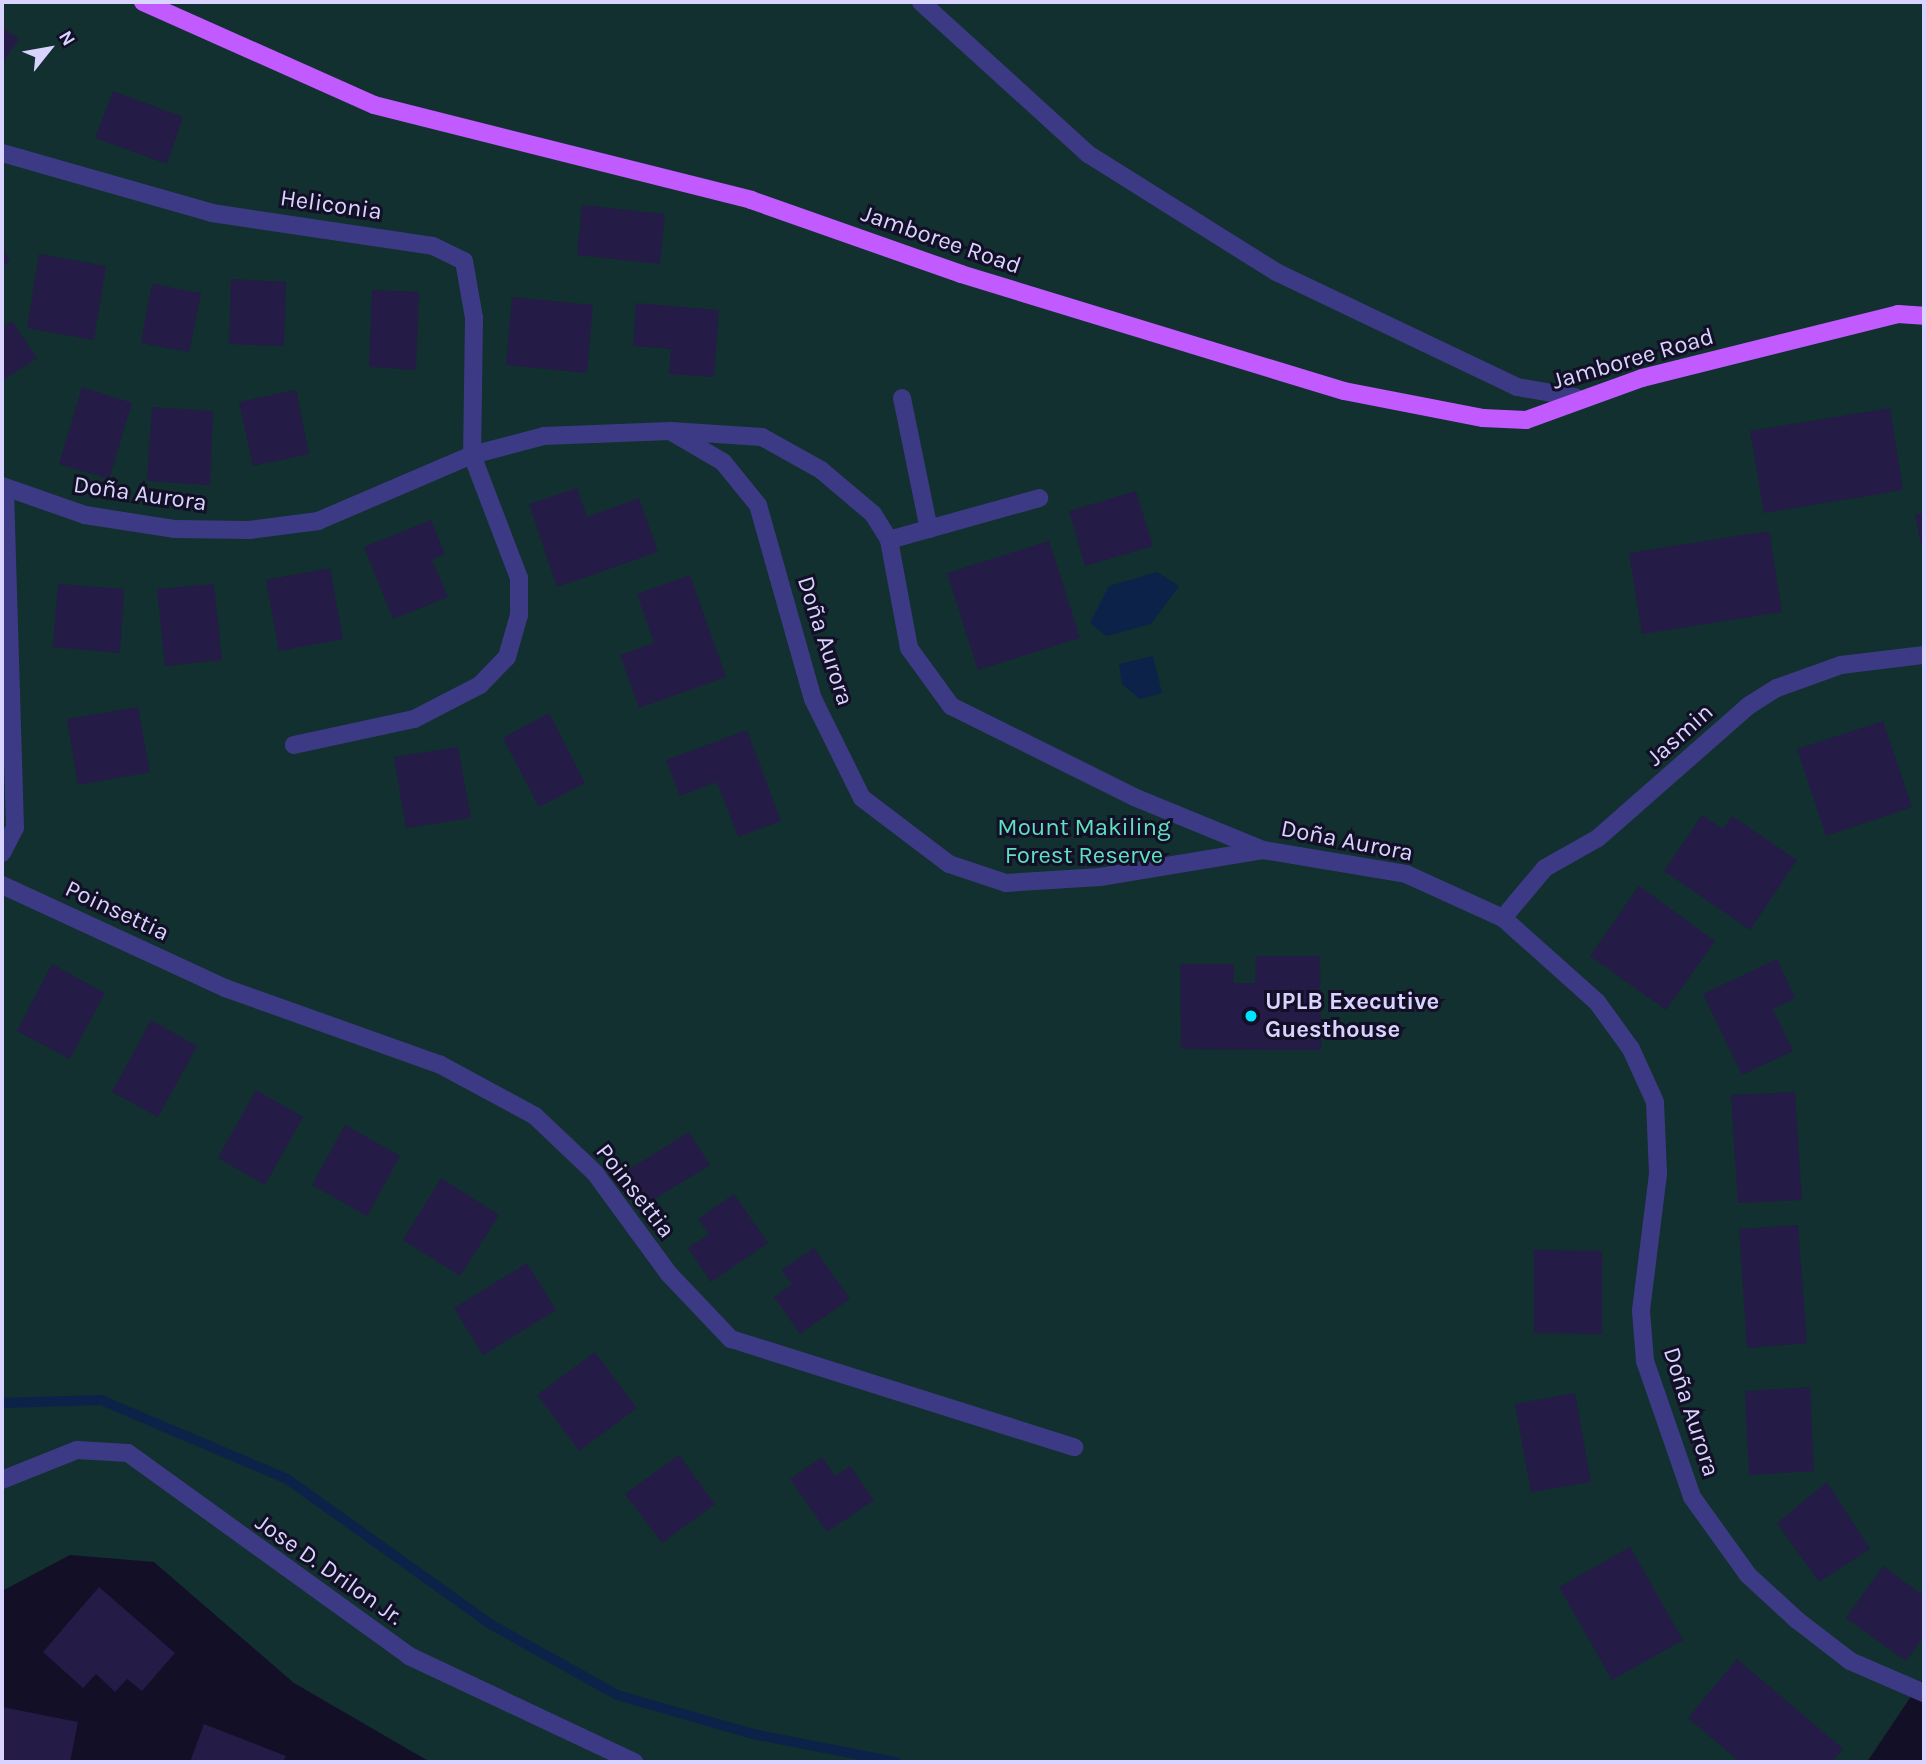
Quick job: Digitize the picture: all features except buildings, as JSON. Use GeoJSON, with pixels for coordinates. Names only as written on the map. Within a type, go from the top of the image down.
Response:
{"type":"FeatureCollection","features":[{"type":"Feature","properties":{"kind":"main road","name":"Jamboree Road"},"geometry":{"type":"LineString","coordinates":[[143,2],[374,105],[751,200],[1094,316],[1344,391],[1526,420],[1575,397],[1735,355],[1898,314],[1924,316]]}},
{"type":"Feature","properties":{"kind":"street"},"geometry":{"type":"LineString","coordinates":[[921,2],[1088,154],[1276,272],[1517,387],[1575,397]]}},
{"type":"Feature","properties":{"kind":"street","name":"Heliconia"},"geometry":{"type":"LineString","coordinates":[[2,153],[212,213],[433,246],[464,261],[474,318],[472,455]]}},
{"type":"Feature","properties":{"kind":"street"},"geometry":{"type":"LineString","coordinates":[[902,398],[929,529]]}},
{"type":"Feature","properties":{"kind":"street"},"geometry":{"type":"LineString","coordinates":[[670,431],[762,437],[821,470],[873,514],[889,540],[909,648],[951,706],[1134,797],[1263,850]]}},
{"type":"Feature","properties":{"kind":"street","name":"Doña Aurora"},"geometry":{"type":"LineString","coordinates":[[3,488],[85,515],[174,528],[249,530],[318,521],[472,455],[544,436],[670,431],[723,462],[758,505],[813,699],[862,798],[894,827],[949,864],[1006,883],[1100,877],[1263,850],[1406,874],[1503,918],[1597,1002],[1632,1049],[1655,1102],[1658,1174],[1641,1311],[1645,1361],[1692,1497],[1748,1576],[1797,1620],[1850,1661],[1924,1693]]}},
{"type":"Feature","properties":{"kind":"street"},"geometry":{"type":"LineString","coordinates":[[294,745],[414,719],[480,685],[507,657],[519,615],[519,578],[472,455]]}},
{"type":"Feature","properties":{"kind":"street"},"geometry":{"type":"LineString","coordinates":[[2,853],[15,828],[3,488]]}},
{"type":"Feature","properties":{"kind":"street"},"geometry":{"type":"LineString","coordinates":[[889,540],[1039,498]]}},
{"type":"Feature","properties":{"kind":"street","name":"Jasmin"},"geometry":{"type":"LineString","coordinates":[[1503,918],[1545,868],[1598,838],[1777,688],[1842,665],[1924,655]]}},
{"type":"Feature","properties":{"kind":"street","name":"Poinsettia"},"geometry":{"type":"LineString","coordinates":[[2,885],[225,988],[439,1064],[535,1116],[595,1173],[669,1274],[731,1339],[1074,1447]]}},
{"type":"Feature","properties":{"kind":"street","name":"Jose D. Drilon Jr."},"geometry":{"type":"LineString","coordinates":[[2,1480],[76,1450],[128,1453],[409,1656],[634,1762]]}},
{"type":"Feature","properties":{"kind":"green space","name":"Mount Makiling Forest Reserve"},"geometry":{"type":"Polygon","coordinates":[[[2,2],[1924,2],[1924,1677],[1867,1762],[430,1762],[294,1683],[154,1562],[70,1555],[2,1591],[2,2]]]}},
{"type":"Feature","properties":{"kind":"water"},"geometry":{"type":"Polygon","coordinates":[[[1157,572],[1179,586],[1151,624],[1106,636],[1090,623],[1109,586],[1157,572]]]}},
{"type":"Feature","properties":{"kind":"water"},"geometry":{"type":"Polygon","coordinates":[[[1153,656],[1162,693],[1140,699],[1122,684],[1119,664],[1153,656]]]}},
{"type":"Feature","properties":{"kind":"waterway"},"geometry":{"type":"LineString","coordinates":[[2,1403],[101,1400],[287,1479],[492,1625],[617,1695],[753,1734],[896,1762]]}},
{"type":"Feature","properties":{"kind":"place","name":"UPLB Executive Guesthouse"},"geometry":{"type":"Point","coordinates":[1251,1016]}}]}
